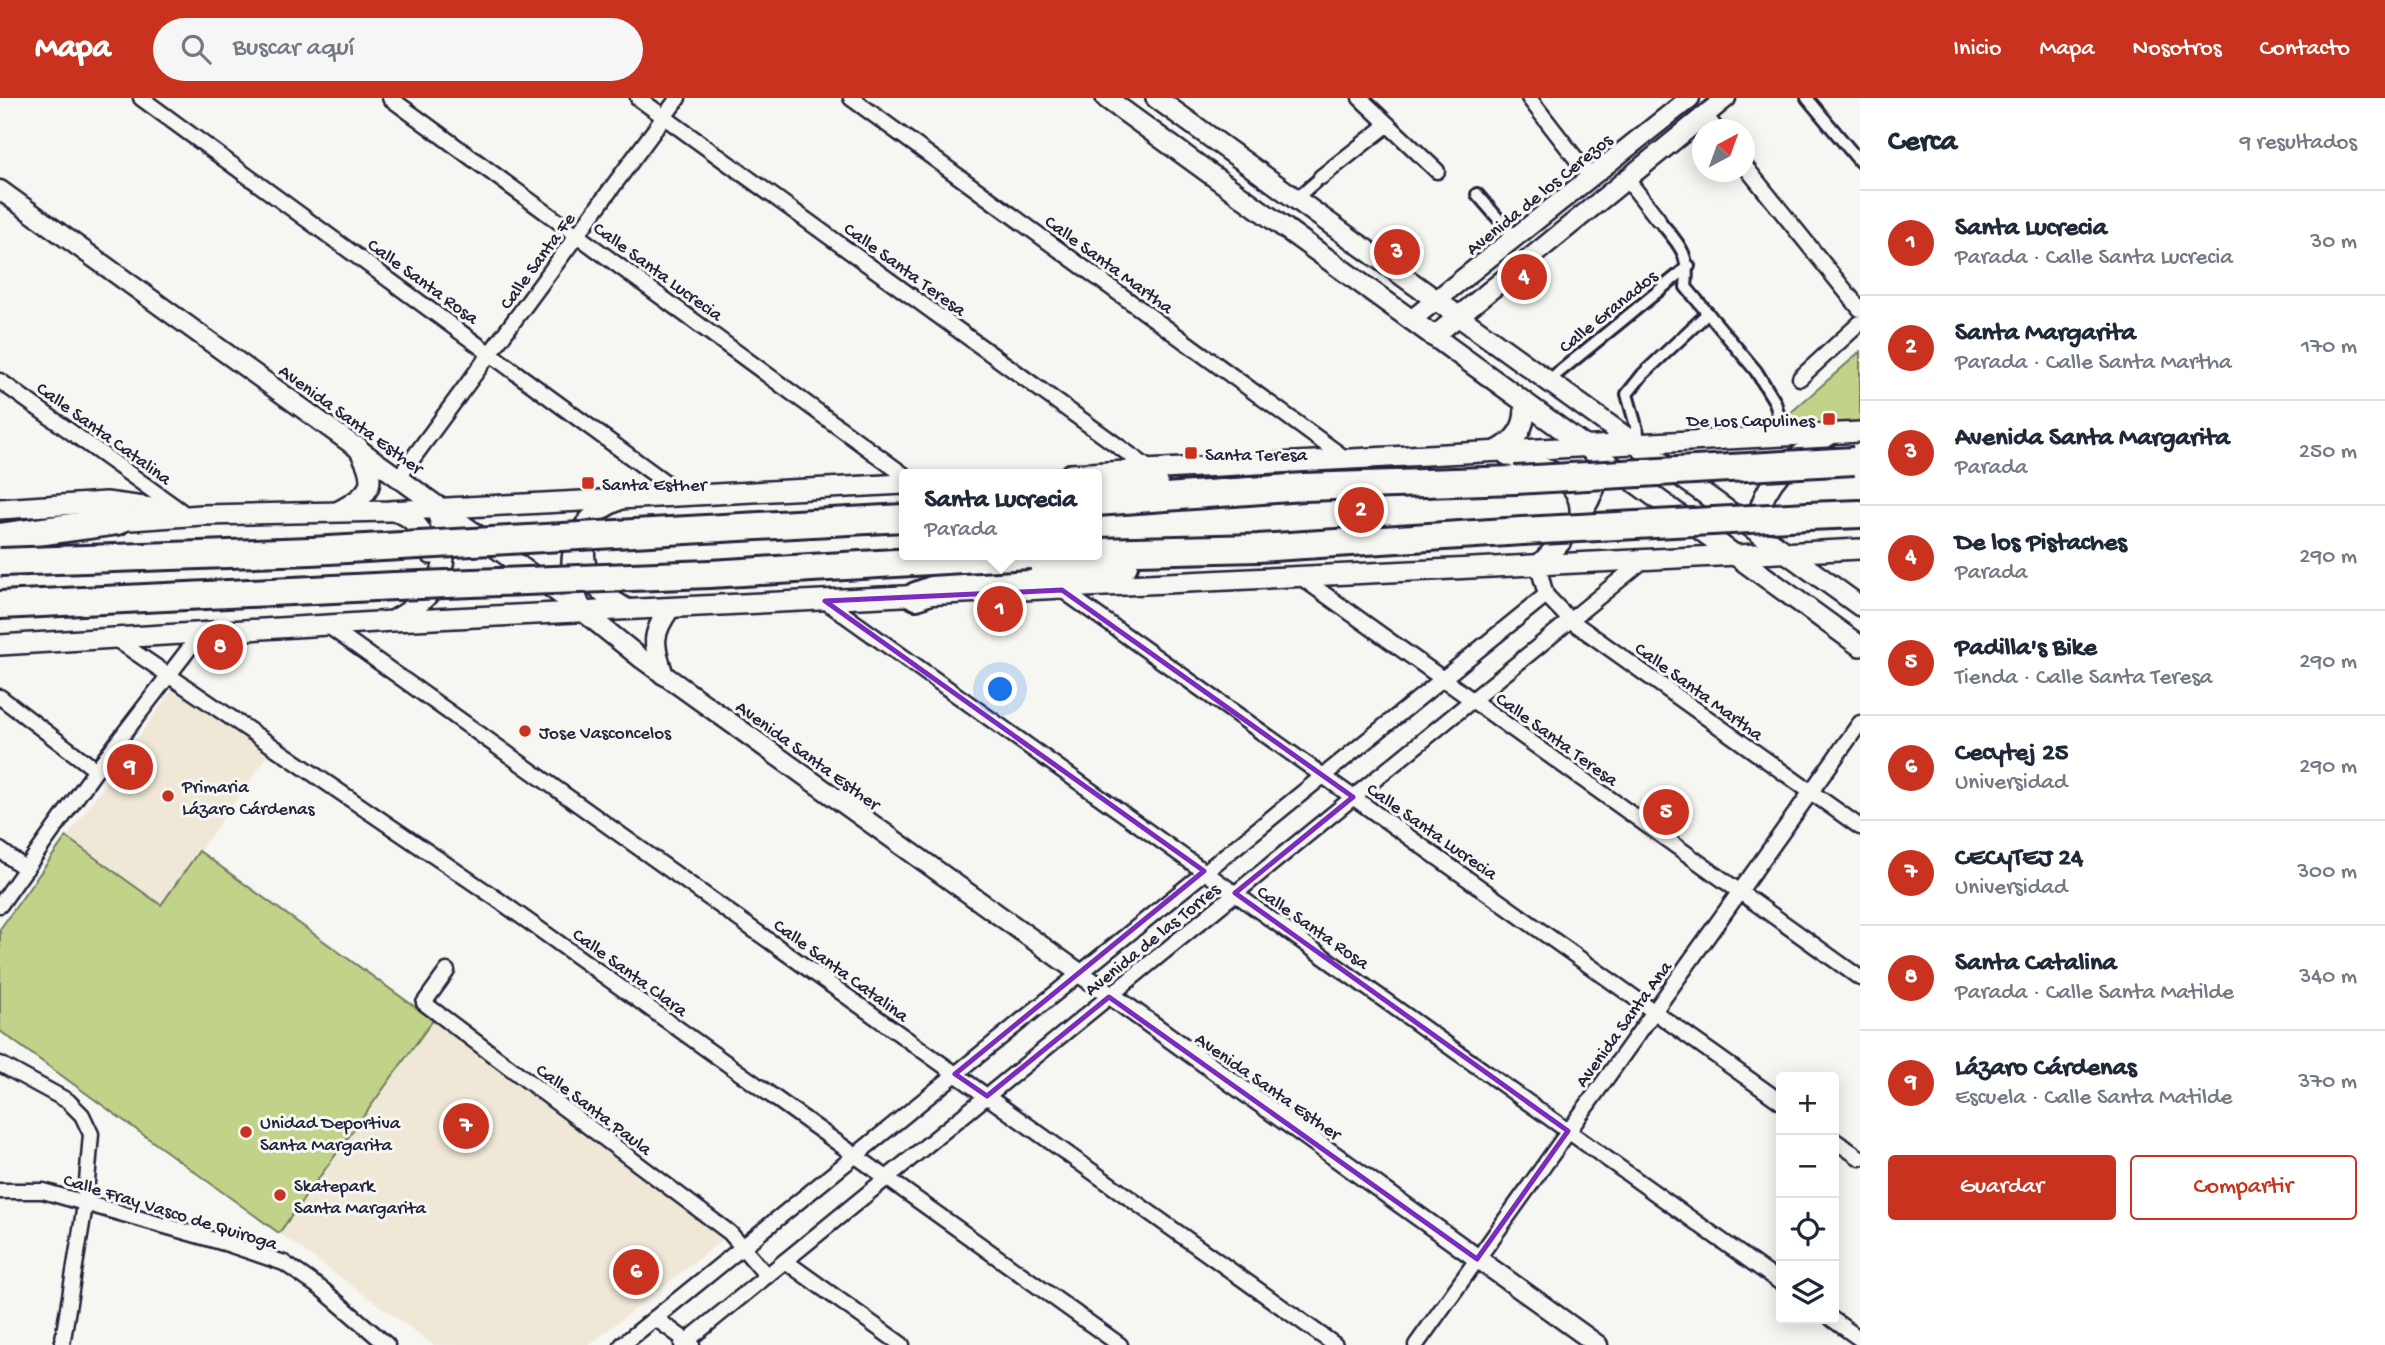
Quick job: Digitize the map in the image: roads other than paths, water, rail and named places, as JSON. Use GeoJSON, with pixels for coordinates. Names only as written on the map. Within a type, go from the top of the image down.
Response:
{"type":"FeatureCollection","features":[{"type":"Feature","properties":{"kind":"highway"},"geometry":{"type":"LineString","coordinates":[[1102,494],[1155,485],[1304,487],[1514,480],[1857,461]]}},
{"type":"Feature","properties":{"kind":"highway"},"geometry":{"type":"LineString","coordinates":[[1102,494],[1226,495],[1304,487]]}},
{"type":"Feature","properties":{"kind":"highway"},"geometry":{"type":"LineString","coordinates":[[1107,551],[1258,548],[1860,514]]}},
{"type":"Feature","properties":{"kind":"highway"},"geometry":{"type":"LineString","coordinates":[[0,562],[549,539],[899,518]]}},
{"type":"Feature","properties":{"kind":"highway"},"geometry":{"type":"LineString","coordinates":[[0,537],[117,521]]}},
{"type":"Feature","properties":{"kind":"highway"},"geometry":{"type":"LineString","coordinates":[[916,596],[959,580],[1187,560],[1223,548]]}},
{"type":"Feature","properties":{"kind":"highway"},"geometry":{"type":"LineString","coordinates":[[0,605],[710,574],[946,560]]}},
{"type":"Feature","properties":{"kind":"main road"},"geometry":{"type":"LineString","coordinates":[[1106,98],[1433,337],[1597,450],[1860,646]]}},
{"type":"Feature","properties":{"kind":"main road"},"geometry":{"type":"LineString","coordinates":[[1156,98],[1756,530],[1794,552],[1860,606]]}},
{"type":"Feature","properties":{"kind":"main road"},"geometry":{"type":"LineString","coordinates":[[1496,451],[1509,444],[1520,432],[1525,417],[1524,402]]}},
{"type":"Feature","properties":{"kind":"main road"},"geometry":{"type":"LineString","coordinates":[[1538,566],[1579,518],[1598,481],[1597,450],[1590,411]]}},
{"type":"Feature","properties":{"kind":"main road"},"geometry":{"type":"LineString","coordinates":[[1102,472],[1496,451],[1597,450],[1638,444],[1860,432]]}},
{"type":"Feature","properties":{"kind":"main road"},"geometry":{"type":"LineString","coordinates":[[1774,584],[1764,570],[1758,554],[1758,507],[1779,475],[1811,446],[1832,433]]}},
{"type":"Feature","properties":{"kind":"main road"},"geometry":{"type":"LineString","coordinates":[[337,512],[364,497],[370,486],[368,465],[358,447]]}},
{"type":"Feature","properties":{"kind":"main road"},"geometry":{"type":"LineString","coordinates":[[1496,451],[1564,478],[1576,489],[1581,503],[1579,518]]}},
{"type":"Feature","properties":{"kind":"main road"},"geometry":{"type":"LineString","coordinates":[[1779,475],[1772,495],[1773,515],[1781,536],[1794,552]]}},
{"type":"Feature","properties":{"kind":"main road"},"geometry":{"type":"LineString","coordinates":[[117,521],[187,516],[389,511],[435,506],[899,484]]}},
{"type":"Feature","properties":{"kind":"main road"},"geometry":{"type":"LineString","coordinates":[[583,612],[572,588],[570,563],[576,539],[586,523],[599,510],[621,499]]}},
{"type":"Feature","properties":{"kind":"main road"},"geometry":{"type":"LineString","coordinates":[[0,509],[106,502],[148,506],[187,516]]}},
{"type":"Feature","properties":{"kind":"main road"},"geometry":{"type":"LineString","coordinates":[[393,621],[417,606],[430,593],[439,578],[445,555],[444,531],[435,506]]}},
{"type":"Feature","properties":{"kind":"main road"},"geometry":{"type":"LineString","coordinates":[[389,511],[404,513],[426,540],[435,565],[430,593]]}},
{"type":"Feature","properties":{"kind":"main road"},"geometry":{"type":"LineString","coordinates":[[586,523],[583,560],[587,573],[608,598],[628,610]]}},
{"type":"Feature","properties":{"kind":"main road"},"geometry":{"type":"LineString","coordinates":[[0,645],[393,621],[1860,549]]}},
{"type":"Feature","properties":{"kind":"main road"},"geometry":{"type":"LineString","coordinates":[[663,674],[654,645],[657,626],[670,608]]}},
{"type":"Feature","properties":{"kind":"street","name":"Calle Santa Rosa"},"geometry":{"type":"LineString","coordinates":[[141,98],[684,496]]}},
{"type":"Feature","properties":{"kind":"street","name":"Calle Santa Lucrecia"},"geometry":{"type":"LineString","coordinates":[[390,98],[899,471]]}},
{"type":"Feature","properties":{"kind":"street","name":"Calle Santa Teresa"},"geometry":{"type":"LineString","coordinates":[[638,98],[1151,470]]}},
{"type":"Feature","properties":{"kind":"street","name":"Calle Santa Fe"},"geometry":{"type":"LineString","coordinates":[[399,477],[678,98]]}},
{"type":"Feature","properties":{"kind":"street","name":"Calle Santa Martha"},"geometry":{"type":"LineString","coordinates":[[851,98],[1346,459]]}},
{"type":"Feature","properties":{"kind":"street"},"geometry":{"type":"LineString","coordinates":[[1360,98],[1386,126],[1437,171]]}},
{"type":"Feature","properties":{"kind":"street"},"geometry":{"type":"LineString","coordinates":[[1529,98],[1591,178]]}},
{"type":"Feature","properties":{"kind":"street"},"geometry":{"type":"LineString","coordinates":[[1433,337],[1726,98]]}},
{"type":"Feature","properties":{"kind":"street"},"geometry":{"type":"LineString","coordinates":[[1807,98],[1860,162]]}},
{"type":"Feature","properties":{"kind":"street","name":"Avenida de los Cerezos"},"geometry":{"type":"LineString","coordinates":[[1411,320],[1638,140],[1680,101]]}},
{"type":"Feature","properties":{"kind":"street"},"geometry":{"type":"LineString","coordinates":[[1705,115],[1708,119]]}},
{"type":"Feature","properties":{"kind":"street"},"geometry":{"type":"LineString","coordinates":[[1296,199],[1386,126]]}},
{"type":"Feature","properties":{"kind":"street"},"geometry":{"type":"LineString","coordinates":[[1638,140],[1652,158]]}},
{"type":"Feature","properties":{"kind":"street"},"geometry":{"type":"LineString","coordinates":[[1755,177],[1860,309]]}},
{"type":"Feature","properties":{"kind":"street"},"geometry":{"type":"LineString","coordinates":[[1626,178],[1685,252],[1689,266],[1686,287],[1768,388],[1784,436]]}},
{"type":"Feature","properties":{"kind":"street","name":"Avenida Santa Esther"},"geometry":{"type":"LineString","coordinates":[[0,190],[358,447],[663,674],[1109,997],[1598,1345]]}},
{"type":"Feature","properties":{"kind":"street"},"geometry":{"type":"LineString","coordinates":[[1477,194],[1515,238]]}},
{"type":"Feature","properties":{"kind":"street","name":"Calle Granados"},"geometry":{"type":"LineString","coordinates":[[1548,381],[1689,266]]}},
{"type":"Feature","properties":{"kind":"street"},"geometry":{"type":"LineString","coordinates":[[1638,444],[1627,394],[1643,374],[1708,313]]}},
{"type":"Feature","properties":{"kind":"street"},"geometry":{"type":"LineString","coordinates":[[1800,378],[1860,323]]}},
{"type":"Feature","properties":{"kind":"street","name":"Calle Santa Catalina"},"geometry":{"type":"LineString","coordinates":[[0,380],[187,516]]}},
{"type":"Feature","properties":{"kind":"street","name":"Avenida de las Torres"},"geometry":{"type":"LineString","coordinates":[[687,1344],[986,1096],[1644,560]]}},
{"type":"Feature","properties":{"kind":"street","name":"Calle Santa Martha"},"geometry":{"type":"LineString","coordinates":[[1538,566],[1546,595],[1570,620],[1860,827]]}},
{"type":"Feature","properties":{"kind":"street","name":"Calle Santa Teresa"},"geometry":{"type":"LineString","coordinates":[[1302,578],[1860,978]]}},
{"type":"Feature","properties":{"kind":"street","name":"Calle Santa Lucrecia"},"geometry":{"type":"LineString","coordinates":[[1062,590],[1776,1098]]}},
{"type":"Feature","properties":{"kind":"street","name":"Avenida de las Torres"},"geometry":{"type":"LineString","coordinates":[[622,1345],[1546,595]]}},
{"type":"Feature","properties":{"kind":"street","name":"Calle Santa Rosa"},"geometry":{"type":"LineString","coordinates":[[825,601],[1776,1279]]}},
{"type":"Feature","properties":{"kind":"street","name":"Calle Santa Catalina"},"geometry":{"type":"LineString","coordinates":[[327,625],[1335,1345]]}},
{"type":"Feature","properties":{"kind":"street"},"geometry":{"type":"LineString","coordinates":[[0,905],[96,770],[201,633]]}},
{"type":"Feature","properties":{"kind":"street","name":"Calle Santa Clara"},"geometry":{"type":"LineString","coordinates":[[114,638],[497,898],[1120,1345]]}},
{"type":"Feature","properties":{"kind":"street"},"geometry":{"type":"LineString","coordinates":[[0,697],[96,770]]}},
{"type":"Feature","properties":{"kind":"street","name":"Avenida Santa Ana"},"geometry":{"type":"LineString","coordinates":[[1416,1345],[1860,723]]}},
{"type":"Feature","properties":{"kind":"street"},"geometry":{"type":"LineString","coordinates":[[0,850],[26,869]]}},
{"type":"Feature","properties":{"kind":"street","name":"Calle Santa Paula"},"geometry":{"type":"LineString","coordinates":[[447,971],[424,1003],[742,1245],[767,1276]]}},
{"type":"Feature","properties":{"kind":"street"},"geometry":{"type":"LineString","coordinates":[[0,1064],[68,1101],[82,1115],[91,1134],[85,1205],[62,1345]]}},
{"type":"Feature","properties":{"kind":"street"},"geometry":{"type":"LineString","coordinates":[[1839,1143],[1860,1158]]}},
{"type":"Feature","properties":{"kind":"street","name":"Calle Fray Vasco de Quiroga"},"geometry":{"type":"LineString","coordinates":[[0,1191],[43,1191],[228,1244],[284,1264],[323,1290],[387,1345]]}},
{"type":"Feature","properties":{"kind":"street"},"geometry":{"type":"LineString","coordinates":[[785,1261],[902,1345]]}},
{"type":"Feature","properties":{"kind":"street"},"geometry":{"type":"LineString","coordinates":[[655,1318],[687,1344]]}},
{"type":"Feature","properties":{"kind":"street"},"geometry":{"type":"LineString","coordinates":[[1839,1324],[1860,1339]]}},
{"type":"Feature","properties":{"kind":"place","name":"Avenida Santa Margarita"},"geometry":{"type":"Point","coordinates":[1397,252]}},
{"type":"Feature","properties":{"kind":"place","name":"De los Pistaches"},"geometry":{"type":"Point","coordinates":[1524,277]}},
{"type":"Feature","properties":{"kind":"place","name":"De Los Capulines"},"geometry":{"type":"Point","coordinates":[1829,419]}},
{"type":"Feature","properties":{"kind":"place","name":"Santa Teresa"},"geometry":{"type":"Point","coordinates":[1191,453]}},
{"type":"Feature","properties":{"kind":"place","name":"Santa Esther"},"geometry":{"type":"Point","coordinates":[588,483]}},
{"type":"Feature","properties":{"kind":"place","name":"Santa Margarita"},"geometry":{"type":"Point","coordinates":[1361,510]}},
{"type":"Feature","properties":{"kind":"place","name":"Santa Lucrecia"},"geometry":{"type":"Point","coordinates":[1000,609]}},
{"type":"Feature","properties":{"kind":"place","name":"Santa Catalina"},"geometry":{"type":"Point","coordinates":[220,647]}},
{"type":"Feature","properties":{"kind":"place","name":"Jose Vasconcelos"},"geometry":{"type":"Point","coordinates":[525,731]}},
{"type":"Feature","properties":{"kind":"place","name":"Lázaro Cárdenas"},"geometry":{"type":"Point","coordinates":[130,767]}},
{"type":"Feature","properties":{"kind":"place","name":"Primaria Lázaro Cárdenas"},"geometry":{"type":"Point","coordinates":[168,796]}},
{"type":"Feature","properties":{"kind":"place","name":"Padilla's Bike"},"geometry":{"type":"Point","coordinates":[1666,812]}},
{"type":"Feature","properties":{"kind":"place","name":"CECyTEJ 24"},"geometry":{"type":"Point","coordinates":[466,1126]}},
{"type":"Feature","properties":{"kind":"place","name":"Unidad Deportiva Santa Margarita"},"geometry":{"type":"Point","coordinates":[246,1132]}},
{"type":"Feature","properties":{"kind":"place","name":"Skatepark Santa Margarita"},"geometry":{"type":"Point","coordinates":[280,1195]}},
{"type":"Feature","properties":{"kind":"place","name":"Cecytej 25"},"geometry":{"type":"Point","coordinates":[636,1272]}}]}
